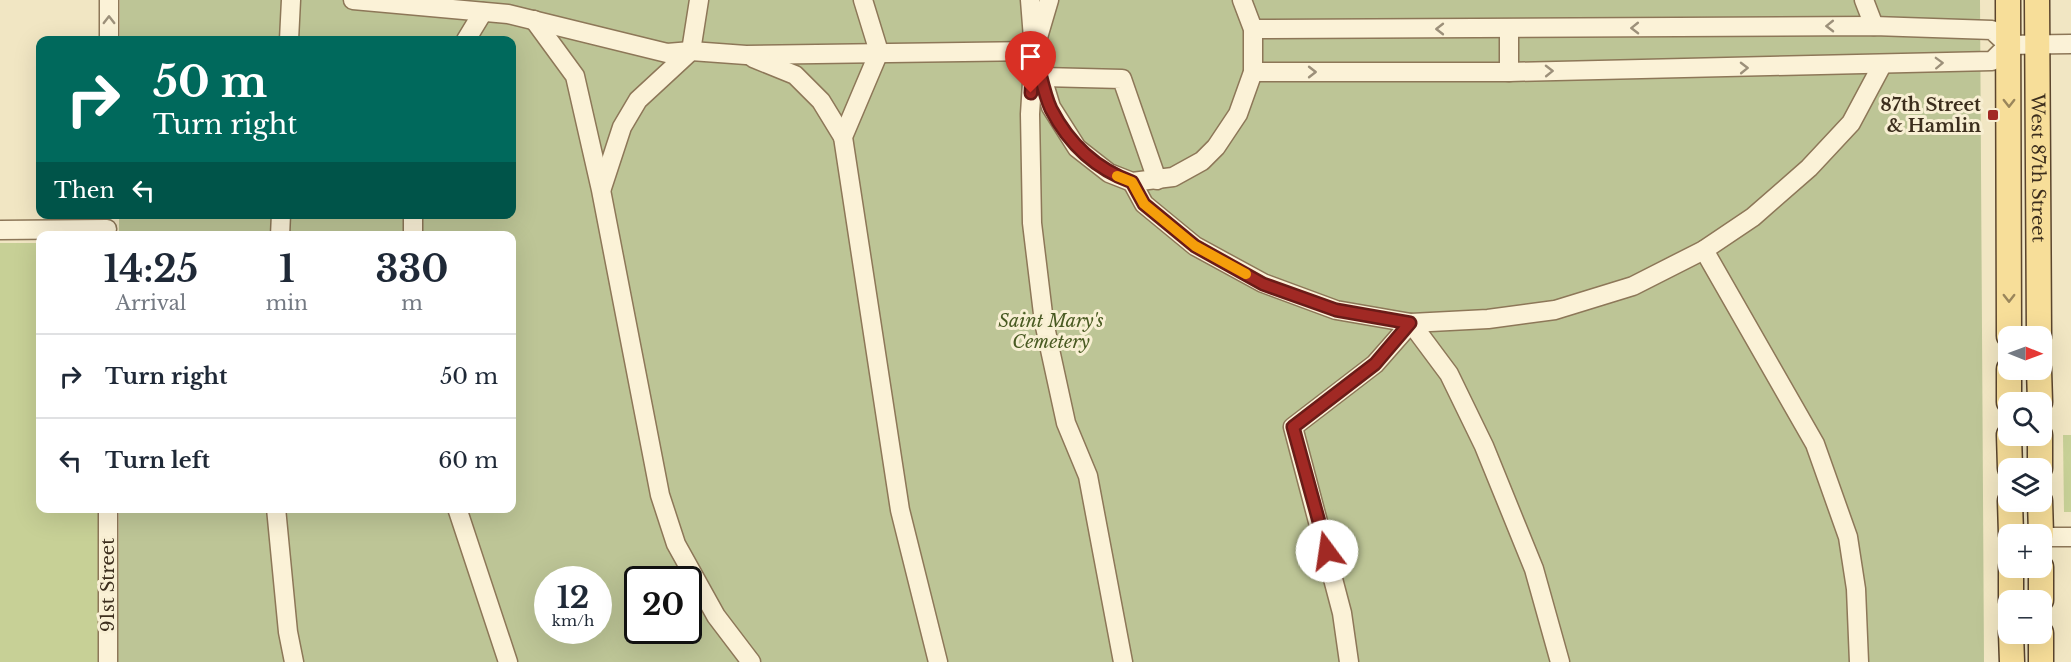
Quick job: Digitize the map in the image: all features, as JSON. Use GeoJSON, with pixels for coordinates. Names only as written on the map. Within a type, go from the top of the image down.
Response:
{"type":"FeatureCollection","features":[{"type":"Feature","properties":{"kind":"main road","name":"West 87th Street"},"geometry":{"type":"LineString","coordinates":[[2008,0],[2009,326]]}},
{"type":"Feature","properties":{"kind":"main road","name":"West 87th Street"},"geometry":{"type":"LineString","coordinates":[[2037,0],[2039,326]]}},
{"type":"Feature","properties":{"kind":"main road"},"geometry":{"type":"LineString","coordinates":[[2011,644],[2012,662]]}},
{"type":"Feature","properties":{"kind":"main road"},"geometry":{"type":"LineString","coordinates":[[2041,644],[2041,662]]}},
{"type":"Feature","properties":{"kind":"street"},"geometry":{"type":"LineString","coordinates":[[109,0],[109,36]]}},
{"type":"Feature","properties":{"kind":"street"},"geometry":{"type":"LineString","coordinates":[[289,36],[291,0]]}},
{"type":"Feature","properties":{"kind":"street"},"geometry":{"type":"LineString","coordinates":[[353,0],[483,12],[507,7],[534,20],[667,53],[691,51],[746,56],[879,51],[1034,51]]}},
{"type":"Feature","properties":{"kind":"street"},"geometry":{"type":"LineString","coordinates":[[601,190],[622,127],[638,100],[691,51],[699,0]]}},
{"type":"Feature","properties":{"kind":"street"},"geometry":{"type":"LineString","coordinates":[[843,137],[879,51],[863,0]]}},
{"type":"Feature","properties":{"kind":"street"},"geometry":{"type":"LineString","coordinates":[[1030,0],[1034,51],[1030,114],[1032,223],[1044,322],[1066,423],[1088,476],[1124,662]]}},
{"type":"Feature","properties":{"kind":"street"},"geometry":{"type":"LineString","coordinates":[[1050,0],[1034,51],[1051,107],[1077,148],[1109,173],[1132,182],[1173,177],[1202,161],[1216,147],[1238,114],[1253,72],[1253,29],[1242,0]]}},
{"type":"Feature","properties":{"kind":"street"},"geometry":{"type":"LineString","coordinates":[[1864,0],[1874,26]]}},
{"type":"Feature","properties":{"kind":"street"},"geometry":{"type":"LineString","coordinates":[[468,36],[483,12]]}},
{"type":"Feature","properties":{"kind":"street"},"geometry":{"type":"LineString","coordinates":[[534,20],[575,76],[601,190],[660,495],[669,524],[676,544],[716,616],[751,662]]}},
{"type":"Feature","properties":{"kind":"street"},"geometry":{"type":"LineString","coordinates":[[1253,29],[1874,26],[1992,30],[2008,45],[2071,45]]}},
{"type":"Feature","properties":{"kind":"street"},"geometry":{"type":"LineString","coordinates":[[1509,29],[1509,72]]}},
{"type":"Feature","properties":{"kind":"street"},"geometry":{"type":"LineString","coordinates":[[1253,72],[1509,72],[1992,62],[2008,45]]}},
{"type":"Feature","properties":{"kind":"street"},"geometry":{"type":"LineString","coordinates":[[746,56],[795,75],[821,101],[843,137],[900,510],[910,558],[938,662]]}},
{"type":"Feature","properties":{"kind":"street"},"geometry":{"type":"LineString","coordinates":[[1132,182],[1144,204],[1195,246],[1263,284],[1336,310],[1410,323],[1488,319],[1555,310],[1633,286],[1704,250],[1753,217],[1809,168],[1851,123],[1882,65]]}},
{"type":"Feature","properties":{"kind":"street"},"geometry":{"type":"LineString","coordinates":[[1043,77],[1122,80],[1158,180]]}},
{"type":"Feature","properties":{"kind":"street"},"geometry":{"type":"LineString","coordinates":[[0,230],[107,226]]}},
{"type":"Feature","properties":{"kind":"street"},"geometry":{"type":"LineString","coordinates":[[1704,250],[1815,444],[1848,537],[1856,588],[1859,662]]}},
{"type":"Feature","properties":{"kind":"street"},"geometry":{"type":"LineString","coordinates":[[1349,662],[1339,603],[1293,427],[1375,364],[1410,323]]}},
{"type":"Feature","properties":{"kind":"street"},"geometry":{"type":"LineString","coordinates":[[1410,323],[1449,374],[1484,446],[1534,568],[1560,662]]}},
{"type":"Feature","properties":{"kind":"street","name":"91st Street"},"geometry":{"type":"LineString","coordinates":[[108,513],[108,662]]}},
{"type":"Feature","properties":{"kind":"street"},"geometry":{"type":"LineString","coordinates":[[276,513],[288,632],[294,662]]}},
{"type":"Feature","properties":{"kind":"street"},"geometry":{"type":"LineString","coordinates":[[459,513],[508,662]]}},
{"type":"Feature","properties":{"kind":"street"},"geometry":{"type":"LineString","coordinates":[[2052,536],[2071,537]]}},
{"type":"Feature","properties":{"kind":"green space","name":"Saint Mary's Cemetery"},"geometry":{"type":"Polygon","coordinates":[[[120,0],[1980,0],[1984,662],[118,662],[119,513],[516,513],[516,231],[119,231],[119,219],[516,219],[516,36],[120,36],[120,0]]]}},
{"type":"Feature","properties":{"kind":"green space"},"geometry":{"type":"Polygon","coordinates":[[[0,243],[36,243],[36,513],[99,513],[99,662],[0,662],[0,243]]]}},
{"type":"Feature","properties":{"kind":"green space"},"geometry":{"type":"Polygon","coordinates":[[[2063,435],[2071,435],[2071,512],[2064,512],[2063,435]]]}},
{"type":"Feature","properties":{"kind":"slow traffic"},"geometry":{"type":"LineString","coordinates":[[1117,176],[1132,182],[1144,204],[1195,246],[1246,274]]}},
{"type":"Feature","properties":{"kind":"place","name":"87th Street & Hamlin"},"geometry":{"type":"Point","coordinates":[1993,115]}},
{"type":"Feature","properties":{"kind":"route"},"geometry":{"type":"LineString","coordinates":[[1031,93],[1034,51],[1051,107],[1077,148],[1109,173],[1132,182],[1144,204],[1195,246],[1263,284],[1336,310],[1410,323],[1375,364],[1293,427],[1327,551]]}}]}
